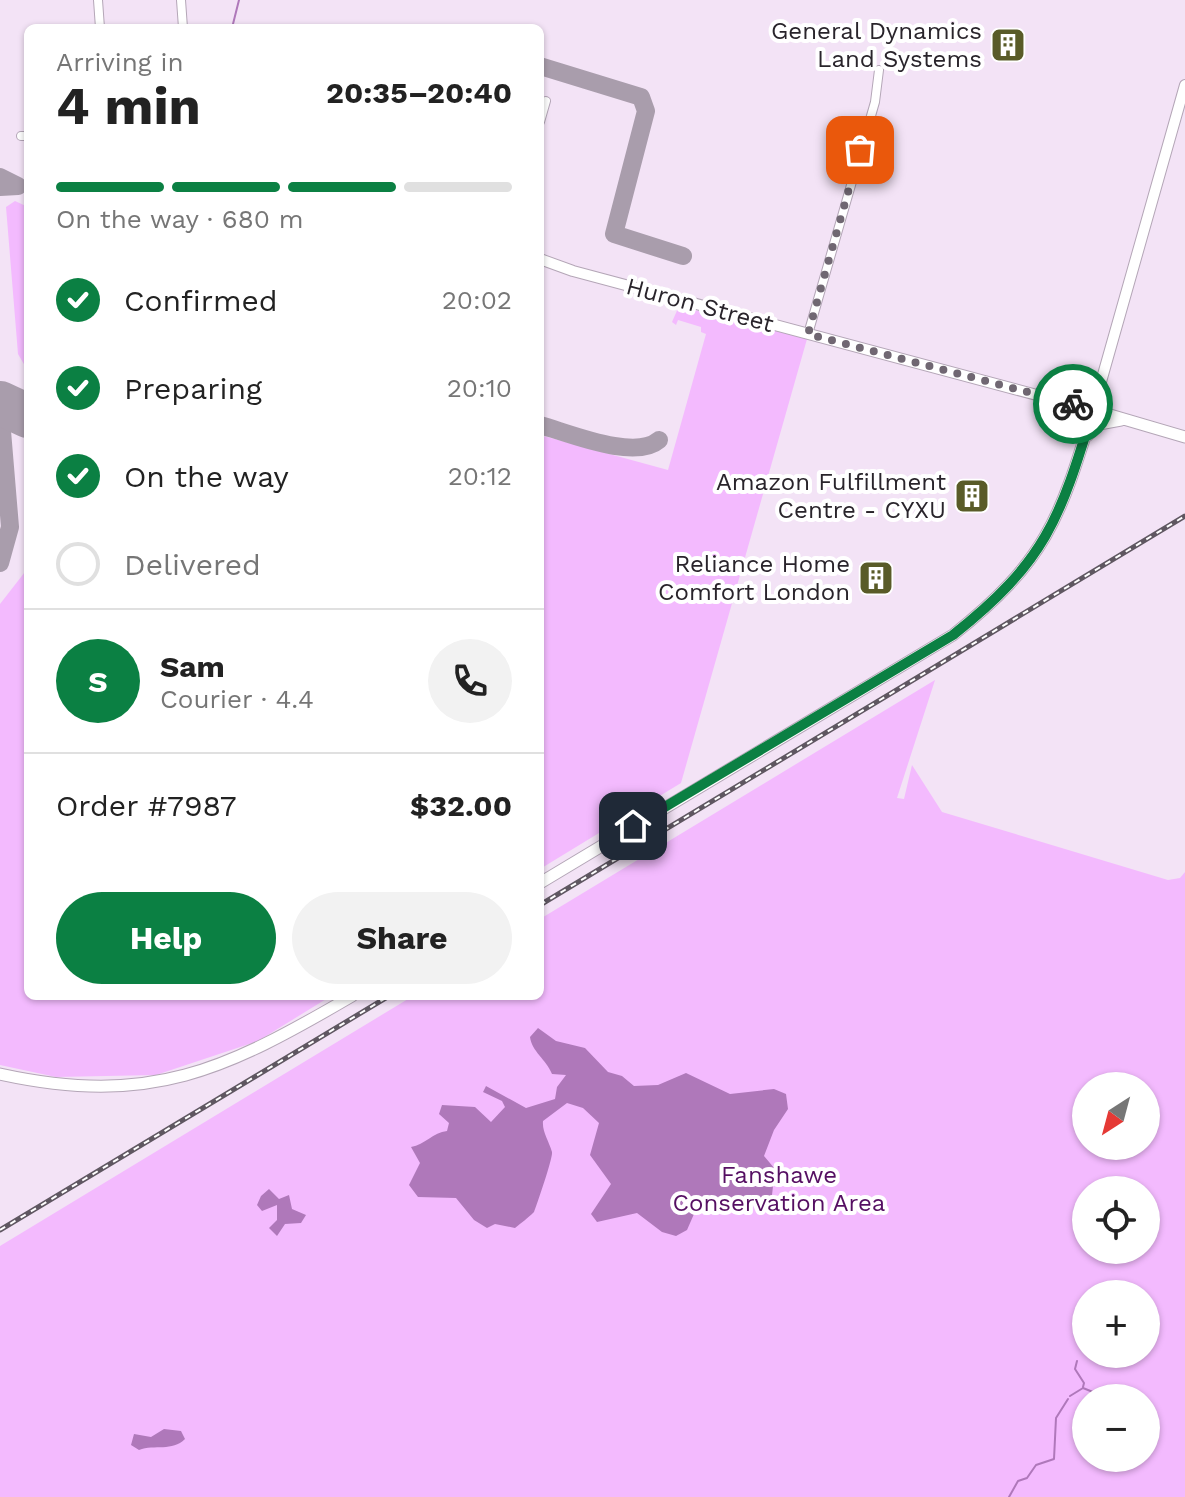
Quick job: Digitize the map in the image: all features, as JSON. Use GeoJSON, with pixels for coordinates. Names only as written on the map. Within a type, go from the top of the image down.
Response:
{"type":"FeatureCollection","features":[{"type":"Feature","properties":{"kind":"main road","name":"Huron Street"},"geometry":{"type":"LineString","coordinates":[[1093,410],[1185,437]]}},
{"type":"Feature","properties":{"kind":"main road"},"geometry":{"type":"LineString","coordinates":[[544,881],[953,635],[995,601],[1050,533],[1066,500],[1093,410]]}},
{"type":"Feature","properties":{"kind":"main road"},"geometry":{"type":"LineString","coordinates":[[1083,443],[1099,424],[1127,420]]}},
{"type":"Feature","properties":{"kind":"main road"},"geometry":{"type":"LineString","coordinates":[[0,1074],[52,1086],[99,1087],[187,1076],[269,1044],[345,1000]]}},
{"type":"Feature","properties":{"kind":"street"},"geometry":{"type":"LineString","coordinates":[[98,0],[100,24]]}},
{"type":"Feature","properties":{"kind":"street"},"geometry":{"type":"LineString","coordinates":[[181,0],[183,24]]}},
{"type":"Feature","properties":{"kind":"street"},"geometry":{"type":"LineString","coordinates":[[808,334],[875,102],[879,70]]}},
{"type":"Feature","properties":{"kind":"street"},"geometry":{"type":"LineString","coordinates":[[1093,410],[1185,85]]}},
{"type":"Feature","properties":{"kind":"street"},"geometry":{"type":"LineString","coordinates":[[544,108],[546,101]]}},
{"type":"Feature","properties":{"kind":"street","name":"Huron Street"},"geometry":{"type":"LineString","coordinates":[[544,260],[573,271],[1093,410]]}},
{"type":"Feature","properties":{"kind":"green space"},"geometry":{"type":"Polygon","coordinates":[[[15,201],[24,205],[24,364],[18,354],[6,207],[15,201]]]}},
{"type":"Feature","properties":{"kind":"green space"},"geometry":{"type":"Polygon","coordinates":[[[679,306],[807,339],[681,783],[544,867],[544,436],[668,470],[706,334],[701,332],[701,327],[678,320],[676,325],[672,322],[679,306]]]}},
{"type":"Feature","properties":{"kind":"green space"},"geometry":{"type":"Polygon","coordinates":[[[24,573],[24,1000],[325,1000],[258,1041],[156,1075],[56,1077],[0,1065],[0,604],[24,573]]]}},
{"type":"Feature","properties":{"kind":"green space","name":"Fanshawe Conservation Area"},"geometry":{"type":"Polygon","coordinates":[[[935,680],[897,798],[904,799],[912,765],[942,812],[1168,880],[1180,878],[1185,872],[1185,1497],[0,1497],[0,1246],[406,1000],[544,1000],[544,917],[935,680]]]}},
{"type":"Feature","properties":{"kind":"shaded area"},"geometry":{"type":"Polygon","coordinates":[[[538,1028],[556,1041],[585,1048],[608,1072],[622,1076],[634,1086],[658,1085],[686,1073],[730,1094],[774,1089],[786,1094],[788,1109],[774,1130],[764,1156],[775,1169],[772,1195],[749,1207],[704,1207],[694,1214],[687,1230],[676,1236],[662,1232],[637,1213],[597,1222],[591,1214],[611,1184],[590,1155],[599,1123],[583,1108],[567,1103],[543,1121],[552,1152],[550,1163],[534,1212],[515,1228],[495,1224],[487,1228],[474,1220],[456,1198],[418,1197],[409,1185],[420,1163],[411,1147],[447,1131],[449,1123],[439,1114],[442,1105],[475,1107],[491,1122],[505,1107],[502,1101],[483,1092],[486,1086],[526,1108],[555,1099],[557,1087],[566,1075],[552,1074],[533,1047],[530,1037],[538,1028]]]}},
{"type":"Feature","properties":{"kind":"shaded area"},"geometry":{"type":"Polygon","coordinates":[[[269,1189],[279,1199],[289,1195],[292,1209],[306,1215],[301,1223],[285,1224],[277,1236],[269,1228],[277,1220],[277,1205],[262,1211],[257,1205],[269,1189]]]}},
{"type":"Feature","properties":{"kind":"shaded area"},"geometry":{"type":"Polygon","coordinates":[[[164,1429],[181,1431],[185,1439],[169,1447],[139,1450],[131,1445],[134,1434],[151,1437],[164,1429]]]}},
{"type":"Feature","properties":{"kind":"waterway"},"geometry":{"type":"LineString","coordinates":[[233,24],[239,0]]}},
{"type":"Feature","properties":{"kind":"waterway"},"geometry":{"type":"LineString","coordinates":[[1075,1368],[1084,1384]]}},
{"type":"Feature","properties":{"kind":"waterway"},"geometry":{"type":"LineString","coordinates":[[1009,1497],[1018,1481],[1027,1478],[1036,1465],[1054,1459],[1056,1418],[1068,1399]]}},
{"type":"Feature","properties":{"kind":"taxiway"},"geometry":{"type":"LineString","coordinates":[[544,67],[641,97],[646,111],[614,234],[683,256]]}},
{"type":"Feature","properties":{"kind":"taxiway"},"geometry":{"type":"LineString","coordinates":[[0,177],[18,186],[0,187]]}},
{"type":"Feature","properties":{"kind":"taxiway"},"geometry":{"type":"LineString","coordinates":[[0,407],[10,527],[0,563]]}},
{"type":"Feature","properties":{"kind":"taxiway"},"geometry":{"type":"LineString","coordinates":[[544,426],[618,447],[648,446],[659,440]]}},
{"type":"Feature","properties":{"kind":"runway"},"geometry":{"type":"LineString","coordinates":[[0,403],[24,414]]}},
{"type":"Feature","properties":{"kind":"railway"},"geometry":{"type":"LineString","coordinates":[[544,903],[1185,516]]}},
{"type":"Feature","properties":{"kind":"railway"},"geometry":{"type":"LineString","coordinates":[[0,1230],[382,1000]]}},
{"type":"Feature","properties":{"kind":"way so far"},"geometry":{"type":"LineString","coordinates":[[860,150],[808,334],[1073,404]]}},
{"type":"Feature","properties":{"kind":"place","name":"General Dynamics Land Systems"},"geometry":{"type":"Point","coordinates":[1008,45]}},
{"type":"Feature","properties":{"kind":"place","name":"Amazon Fulfillment Centre - CYXU"},"geometry":{"type":"Point","coordinates":[972,496]}},
{"type":"Feature","properties":{"kind":"place","name":"Reliance Home Comfort London"},"geometry":{"type":"Point","coordinates":[876,578]}},
{"type":"Feature","properties":{"kind":"route"},"geometry":{"type":"LineString","coordinates":[[633,826],[953,635],[995,601],[1025,568],[1050,533],[1066,500],[1093,410],[1073,404]]}}]}
